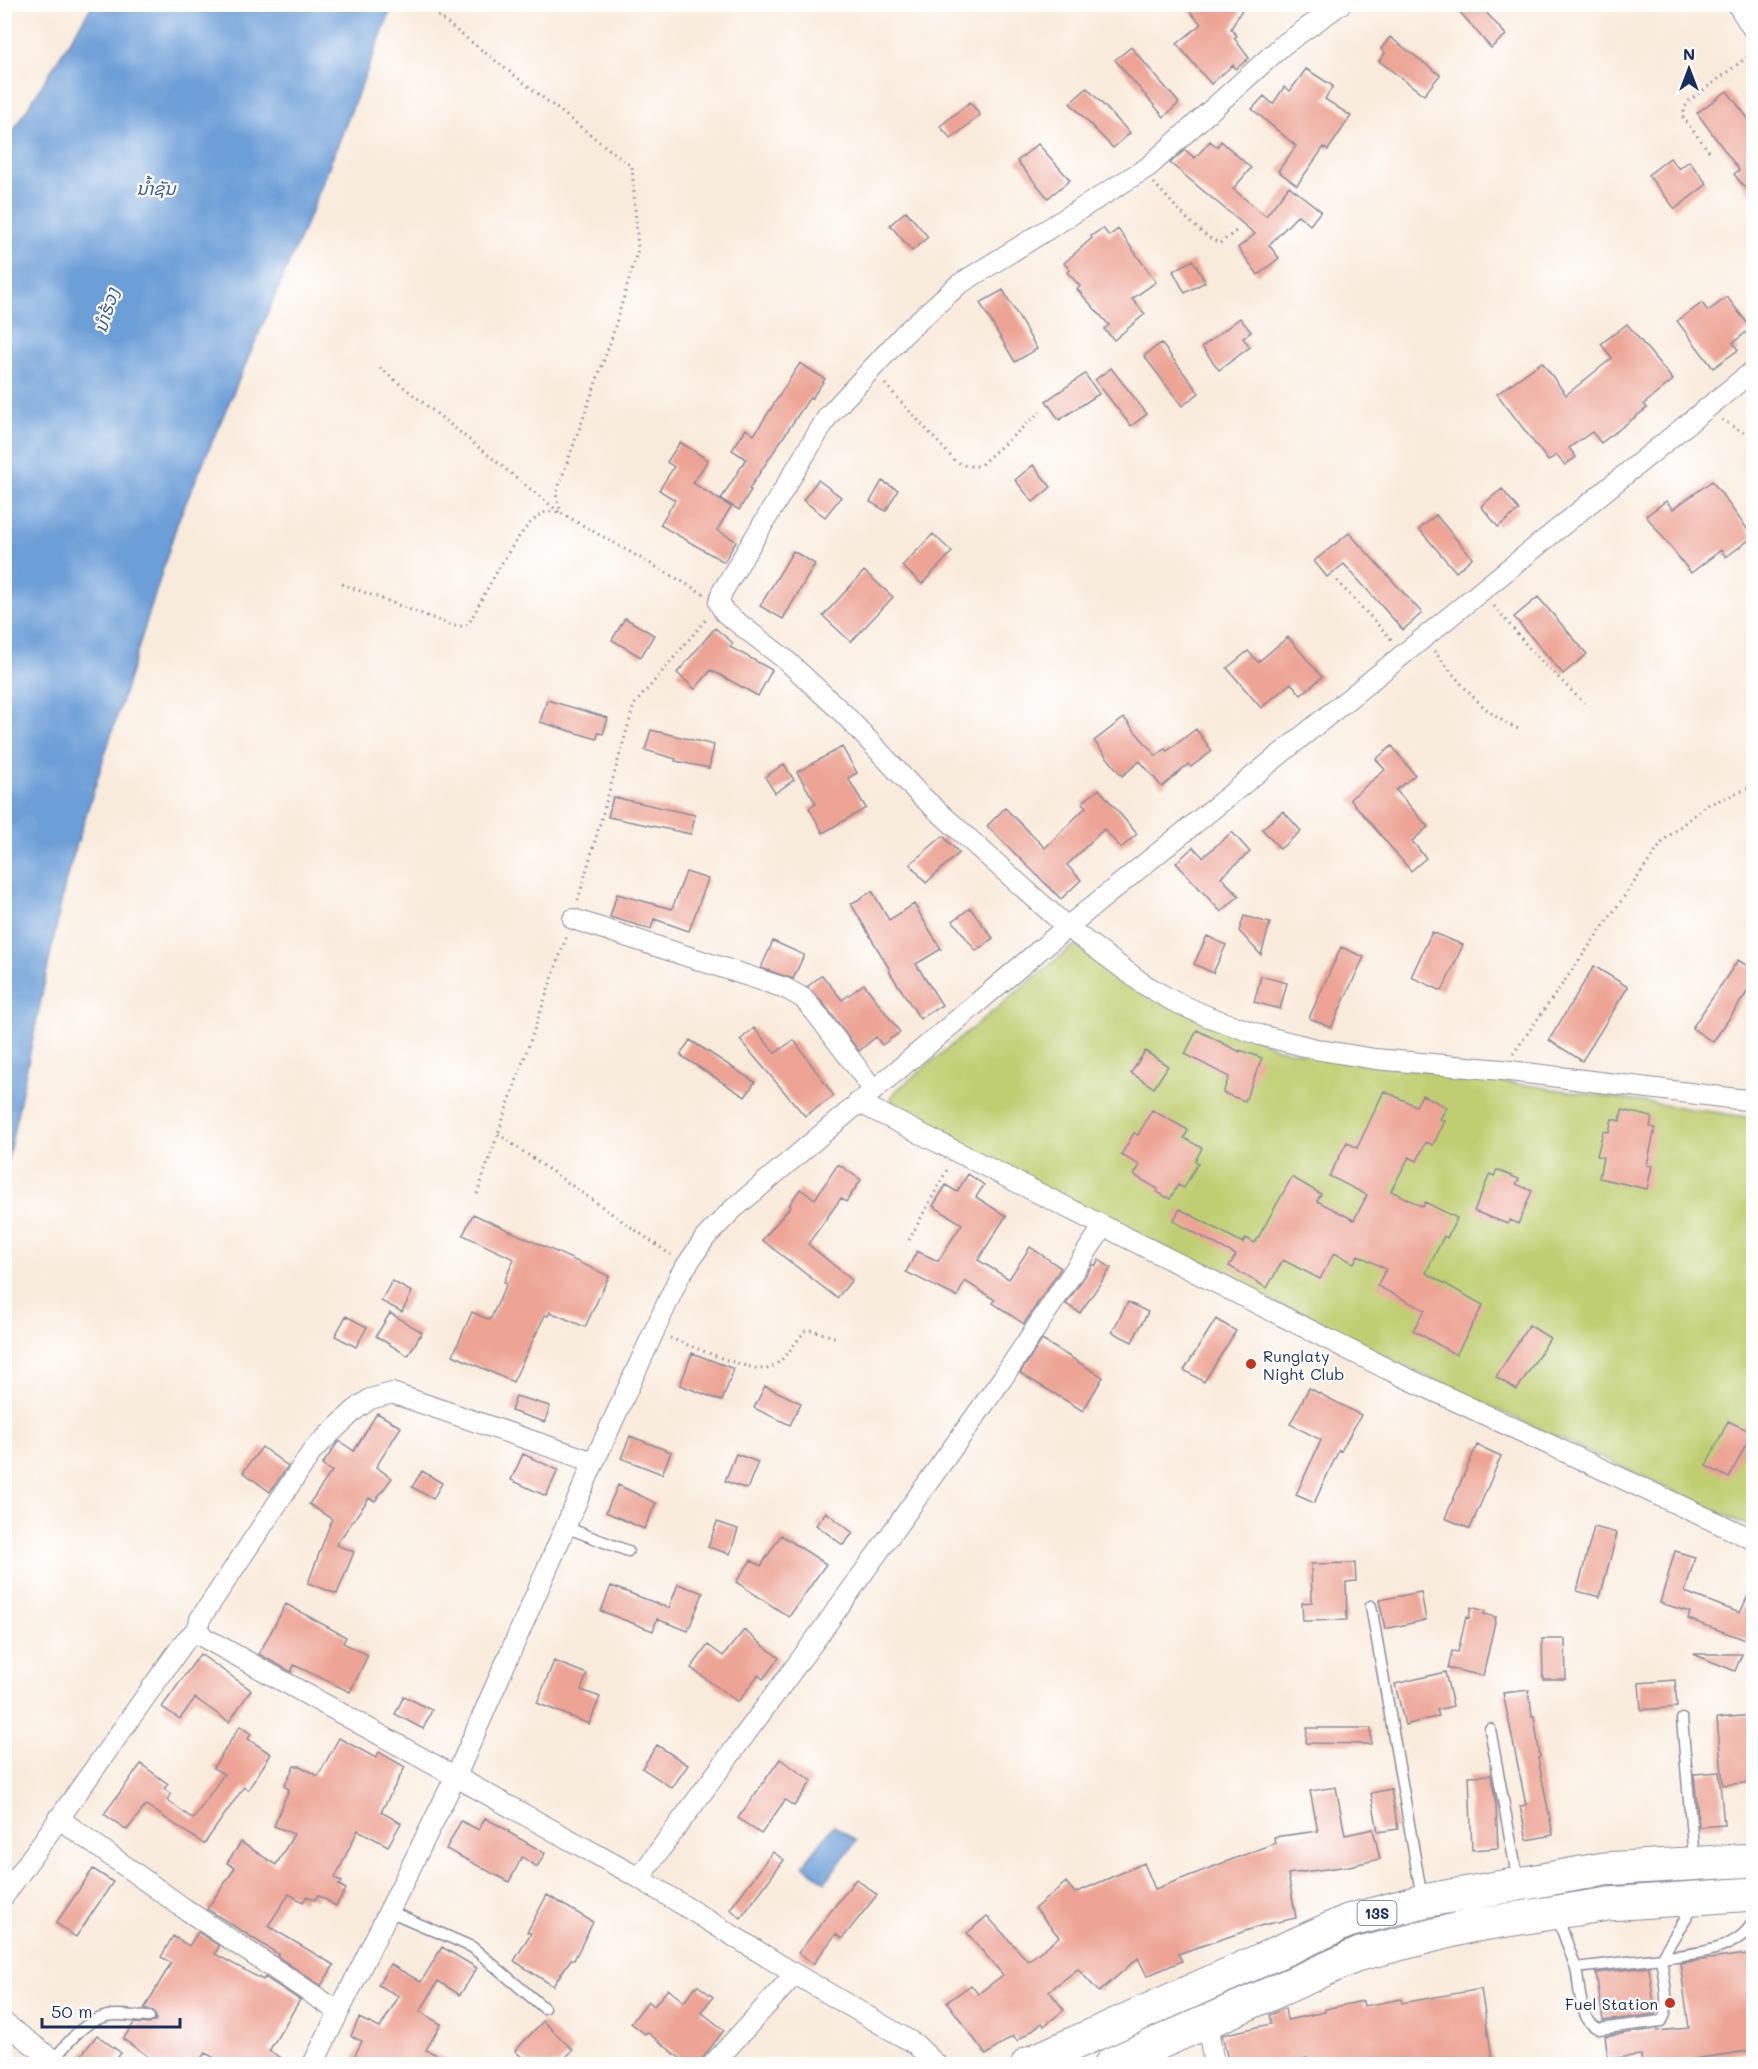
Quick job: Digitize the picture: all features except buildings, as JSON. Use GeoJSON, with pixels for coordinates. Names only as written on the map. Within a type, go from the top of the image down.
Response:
{"type":"FeatureCollection","features":[{"type":"Feature","properties":{"kind":"highway","name":"13S"},"geometry":{"type":"LineString","coordinates":[[1028,2064],[1348,1921],[1423,1901],[1604,1869],[1754,1860]]}},
{"type":"Feature","properties":{"kind":"highway","name":"13S"},"geometry":{"type":"LineString","coordinates":[[1111,2064],[1360,1954],[1470,1926],[1555,1912],[1608,1904],[1754,1894]]}},
{"type":"Feature","properties":{"kind":"street"},"geometry":{"type":"LineString","coordinates":[[1341,4],[1283,45],[1142,171],[958,285],[904,334],[828,416],[722,592],[719,603],[725,613],[794,668],[844,714],[920,795],[1068,927],[1145,985],[1173,1001],[1260,1035],[1320,1050],[1375,1059],[1502,1070],[1754,1101]]}},
{"type":"Feature","properties":{"kind":"street"},"geometry":{"type":"LineString","coordinates":[[1737,4],[1754,30]]}},
{"type":"Feature","properties":{"kind":"street"},"geometry":{"type":"LineString","coordinates":[[313,2064],[456,1776],[594,1462],[680,1275],[705,1238],[732,1210],[873,1089],[1068,927],[1754,370]]}},
{"type":"Feature","properties":{"kind":"street"},"geometry":{"type":"LineString","coordinates":[[573,919],[785,988],[803,998],[873,1089]]}},
{"type":"Feature","properties":{"kind":"street"},"geometry":{"type":"LineString","coordinates":[[858,1102],[1387,1369],[1754,1540]]}},
{"type":"Feature","properties":{"kind":"street"},"geometry":{"type":"LineString","coordinates":[[639,1878],[818,1636],[995,1388],[1103,1227]]}},
{"type":"Feature","properties":{"kind":"street"},"geometry":{"type":"LineString","coordinates":[[4,1896],[185,1641],[198,1628],[200,1619],[313,1450],[355,1410],[370,1399],[392,1393],[594,1462]]}},
{"type":"Feature","properties":{"kind":"street"},"geometry":{"type":"LineString","coordinates":[[198,1628],[203,1637],[639,1878],[795,1974],[915,2044],[936,2064]]}},
{"type":"Feature","properties":{"kind":"street"},"geometry":{"type":"LineString","coordinates":[[58,1818],[186,1909],[339,2012]]}},
{"type":"Feature","properties":{"kind":"street"},"geometry":{"type":"LineString","coordinates":[[713,2064],[795,1974]]}},
{"type":"Feature","properties":{"kind":"street"},"geometry":{"type":"LineString","coordinates":[[1207,2022],[1214,2064]]}},
{"type":"Feature","properties":{"kind":"street"},"geometry":{"type":"LineString","coordinates":[[4,2023],[56,2062]]}},
{"type":"Feature","properties":{"kind":"lane"},"geometry":{"type":"LineString","coordinates":[[566,1527],[627,1551]]}},
{"type":"Feature","properties":{"kind":"lane"},"geometry":{"type":"LineString","coordinates":[[1371,1606],[1423,1901]]}},
{"type":"Feature","properties":{"kind":"lane"},"geometry":{"type":"LineString","coordinates":[[1682,1719],[1695,1863]]}},
{"type":"Feature","properties":{"kind":"lane"},"geometry":{"type":"LineString","coordinates":[[1491,1730],[1518,1884]]}},
{"type":"Feature","properties":{"kind":"lane"},"geometry":{"type":"LineString","coordinates":[[1555,1912],[1576,1968],[1586,2017],[1592,2026],[1599,2029],[1661,2021],[1665,2018],[1667,2009],[1661,1958],[1698,1898]]}},
{"type":"Feature","properties":{"kind":"lane"},"geometry":{"type":"LineString","coordinates":[[389,1911],[472,1947],[544,2008]]}},
{"type":"Feature","properties":{"kind":"lane"},"geometry":{"type":"LineString","coordinates":[[1576,1968],[1720,1948],[1736,1940],[1748,1930],[1754,1920]]}},
{"type":"Feature","properties":{"kind":"lane"},"geometry":{"type":"LineString","coordinates":[[56,2062],[78,2031],[90,2022],[108,2016],[149,2018]]}},
{"type":"Feature","properties":{"kind":"path"},"geometry":{"type":"LineString","coordinates":[[438,16],[632,167],[638,249],[610,344],[556,494],[561,513]]}},
{"type":"Feature","properties":{"kind":"path"},"geometry":{"type":"LineString","coordinates":[[1709,152],[1683,118],[1684,107],[1754,52]]}},
{"type":"Feature","properties":{"kind":"path"},"geometry":{"type":"LineString","coordinates":[[1142,171],[1189,220],[1214,241],[1220,243],[1236,231]]}},
{"type":"Feature","properties":{"kind":"path"},"geometry":{"type":"LineString","coordinates":[[380,368],[561,513],[719,603],[634,705],[573,919],[477,1194]]}},
{"type":"Feature","properties":{"kind":"path"},"geometry":{"type":"LineString","coordinates":[[871,369],[955,461],[966,466],[979,466],[1040,412]]}},
{"type":"Feature","properties":{"kind":"path"},"geometry":{"type":"LineString","coordinates":[[1705,410],[1754,439]]}},
{"type":"Feature","properties":{"kind":"path"},"geometry":{"type":"LineString","coordinates":[[342,584],[454,626],[465,627],[470,623],[514,544],[532,519],[546,512],[561,513]]}},
{"type":"Feature","properties":{"kind":"path"},"geometry":{"type":"LineString","coordinates":[[1337,581],[1405,653]]}},
{"type":"Feature","properties":{"kind":"path"},"geometry":{"type":"LineString","coordinates":[[1481,591],[1535,655],[1584,703]]}},
{"type":"Feature","properties":{"kind":"path"},"geometry":{"type":"LineString","coordinates":[[1423,638],[1465,688],[1504,724],[1521,730]]}},
{"type":"Feature","properties":{"kind":"path"},"geometry":{"type":"LineString","coordinates":[[1502,1070],[1664,840],[1705,806],[1754,786]]}},
{"type":"Feature","properties":{"kind":"path"},"geometry":{"type":"LineString","coordinates":[[498,1134],[686,1266]]}},
{"type":"Feature","properties":{"kind":"path"},"geometry":{"type":"LineString","coordinates":[[909,1240],[957,1152]]}},
{"type":"Feature","properties":{"kind":"path"},"geometry":{"type":"LineString","coordinates":[[654,1332],[752,1368],[767,1370],[777,1364],[805,1331],[812,1330],[837,1338]]}},
{"type":"Feature","properties":{"kind":"green space"},"geometry":{"type":"Polygon","coordinates":[[[1079,945],[1277,1049],[1753,1118],[1753,1528],[1450,1388],[962,1149],[894,1107],[891,1098],[897,1090],[1073,946],[1079,945]]]}},
{"type":"Feature","properties":{"kind":"water","name":"ນ້ຳຊັນ"},"geometry":{"type":"Polygon","coordinates":[[[93,4],[393,5],[312,210],[178,521],[66,879],[5,1173],[5,144],[93,4]]]}},
{"type":"Feature","properties":{"kind":"water"},"geometry":{"type":"Polygon","coordinates":[[[834,1825],[856,1841],[825,1882],[803,1865],[834,1825]]]}},
{"type":"Feature","properties":{"kind":"place","name":"Runglaty Night Club"},"geometry":{"type":"Point","coordinates":[1251,1364]}},
{"type":"Feature","properties":{"kind":"place","name":"Fuel Station"},"geometry":{"type":"Point","coordinates":[1670,2003]}},
{"type":"Feature","properties":{"kind":"water label","name":"ນຳ້ຮວງ"},"geometry":{"type":"Point","coordinates":[106,310]}}]}
